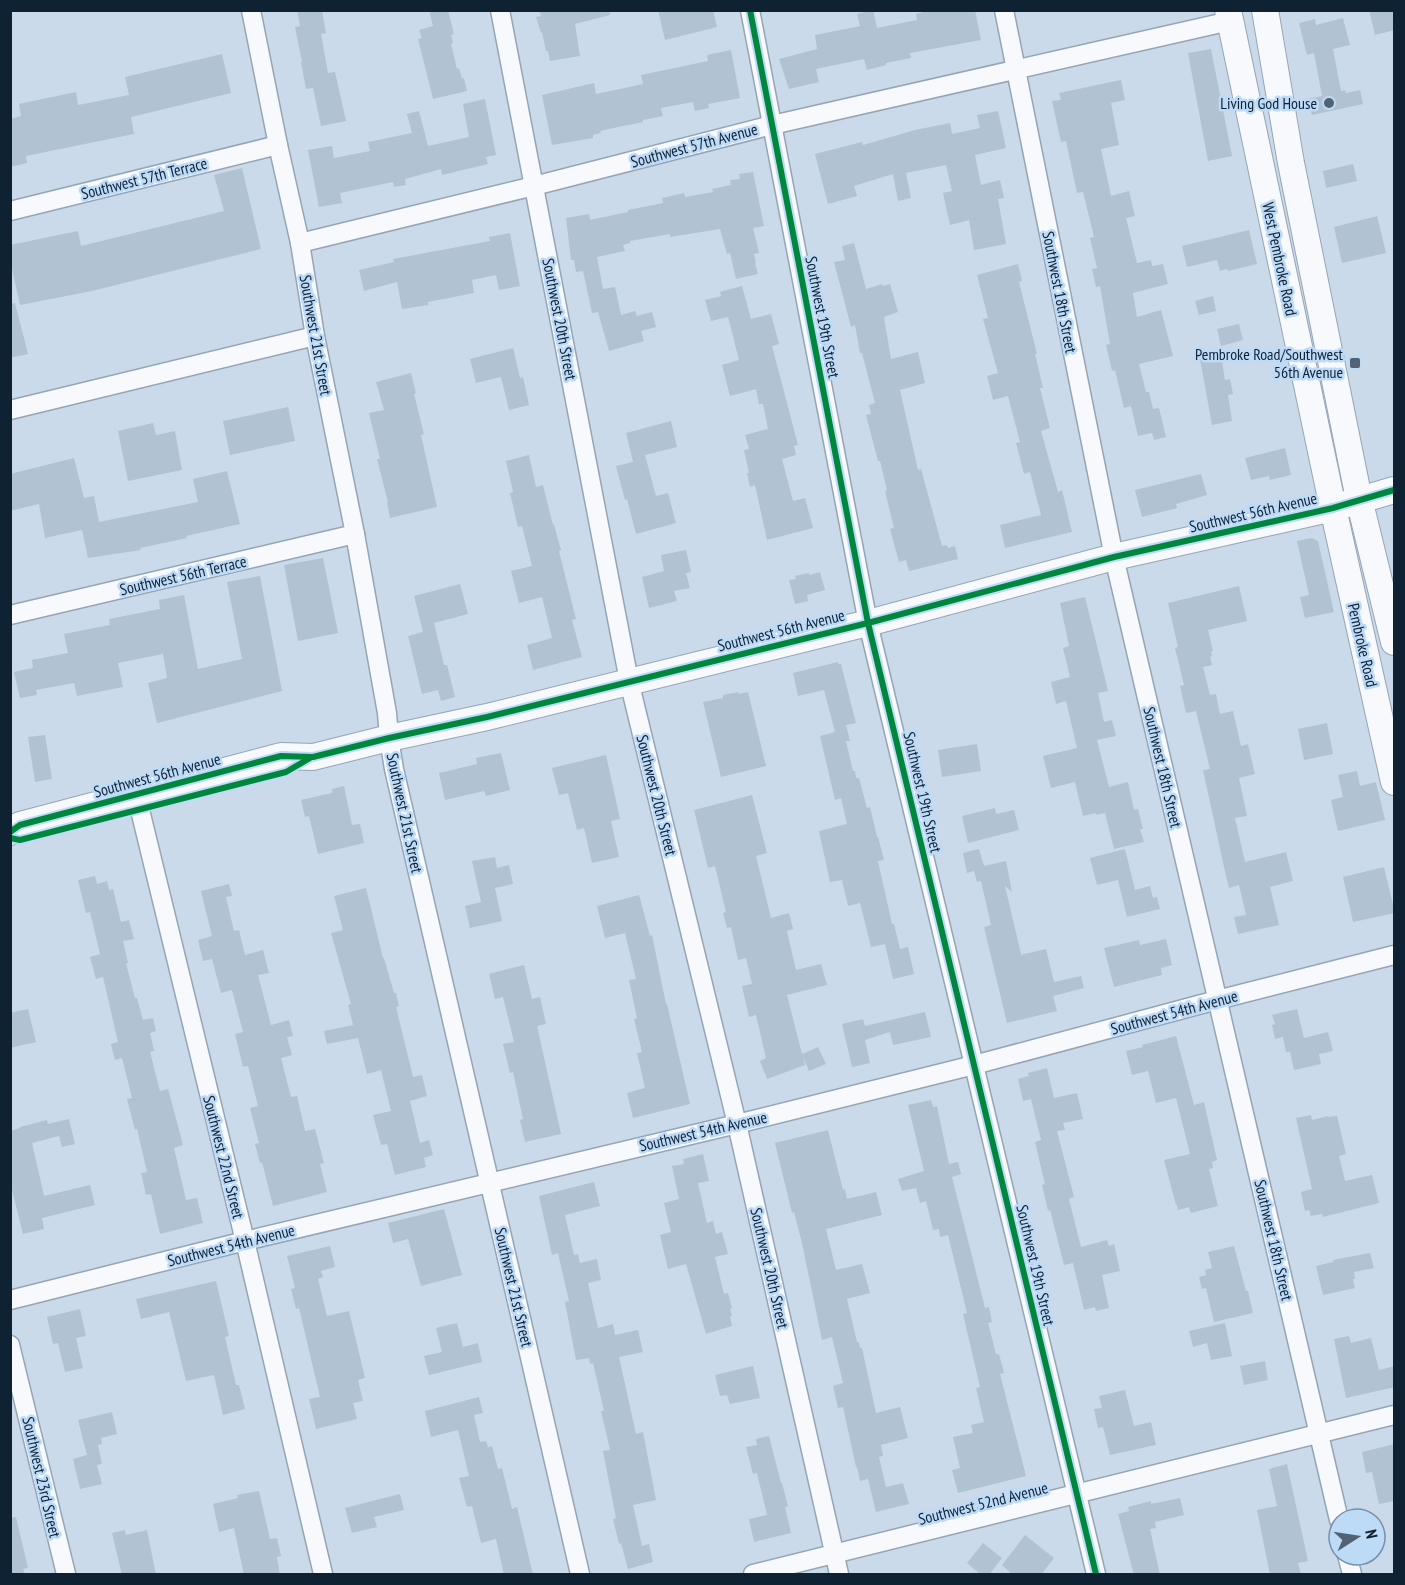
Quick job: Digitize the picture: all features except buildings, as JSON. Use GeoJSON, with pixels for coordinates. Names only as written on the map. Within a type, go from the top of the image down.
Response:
{"type":"FeatureCollection","features":[{"type":"Feature","properties":{"kind":"street","name":"Southwest 21st Street"},"geometry":{"type":"LineString","coordinates":[[250,10],[300,243],[315,336],[355,534],[387,713],[394,769],[580,1575]]}},
{"type":"Feature","properties":{"kind":"street","name":"Southwest 20th Street"},"geometry":{"type":"LineString","coordinates":[[500,10],[629,681],[737,1124],[839,1575]]}},
{"type":"Feature","properties":{"kind":"street","name":"Southwest 19th Street"},"geometry":{"type":"LineString","coordinates":[[750,10],[868,622],[1096,1575]]}},
{"type":"Feature","properties":{"kind":"street","name":"Southwest 18th Street"},"geometry":{"type":"LineString","coordinates":[[1004,10],[1114,557],[1336,1507]]}},
{"type":"Feature","properties":{"kind":"street","name":"West Pembroke Road"},"geometry":{"type":"LineString","coordinates":[[1265,10],[1291,163],[1359,499]]}},
{"type":"Feature","properties":{"kind":"street","name":"Southwest 57th Avenue"},"geometry":{"type":"LineString","coordinates":[[300,243],[772,125],[1016,70],[1229,16]]}},
{"type":"Feature","properties":{"kind":"street","name":"West Pembroke Road"},"geometry":{"type":"LineString","coordinates":[[1229,16],[1333,508]]}},
{"type":"Feature","properties":{"kind":"street"},"geometry":{"type":"LineString","coordinates":[[1229,16],[1245,32],[1258,52],[1276,138],[1291,163]]}},
{"type":"Feature","properties":{"kind":"street","name":"Southwest 57th Terrace"},"geometry":{"type":"LineString","coordinates":[[10,211],[278,145]]}},
{"type":"Feature","properties":{"kind":"street"},"geometry":{"type":"LineString","coordinates":[[10,410],[315,336]]}},
{"type":"Feature","properties":{"kind":"street","name":"Southwest 56th Avenue"},"geometry":{"type":"LineString","coordinates":[[10,838],[20,840],[286,772],[313,757],[487,717],[868,622],[1114,557],[1333,508],[1395,490]]}},
{"type":"Feature","properties":{"kind":"street","name":"Pembroke Road"},"geometry":{"type":"LineString","coordinates":[[1359,499],[1395,642]]}},
{"type":"Feature","properties":{"kind":"street","name":"Pembroke Road"},"geometry":{"type":"LineString","coordinates":[[1333,508],[1394,780]]}},
{"type":"Feature","properties":{"kind":"street","name":"Southwest 56th Terrace"},"geometry":{"type":"LineString","coordinates":[[10,615],[355,534]]}},
{"type":"Feature","properties":{"kind":"street","name":"Southwest 56th Avenue"},"geometry":{"type":"LineString","coordinates":[[10,832],[20,825],[280,756],[313,757]]}},
{"type":"Feature","properties":{"kind":"street","name":"Southwest 22nd Street"},"geometry":{"type":"LineString","coordinates":[[140,810],[323,1575]]}},
{"type":"Feature","properties":{"kind":"street","name":"Southwest 54th Avenue"},"geometry":{"type":"LineString","coordinates":[[10,1300],[244,1241],[737,1124],[974,1065],[1395,955]]}},
{"type":"Feature","properties":{"kind":"street","name":"Southwest 23rd Street"},"geometry":{"type":"LineString","coordinates":[[10,1345],[66,1575]]}},
{"type":"Feature","properties":{"kind":"street","name":"Southwest 52nd Avenue"},"geometry":{"type":"LineString","coordinates":[[753,1575],[1395,1415]]}},
{"type":"Feature","properties":{"kind":"cycle path"},"geometry":{"type":"LineString","coordinates":[[750,10],[868,623],[1096,1574]]}},
{"type":"Feature","properties":{"kind":"cycle path"},"geometry":{"type":"LineString","coordinates":[[10,832],[20,825],[281,756],[313,757],[487,717],[868,623],[1114,557],[1333,508],[1394,490]]}},
{"type":"Feature","properties":{"kind":"cycle path"},"geometry":{"type":"LineString","coordinates":[[10,838],[20,840],[286,772],[310,758]]}},
{"type":"Feature","properties":{"kind":"place","name":"Living God House"},"geometry":{"type":"Point","coordinates":[1329,103]}},
{"type":"Feature","properties":{"kind":"place","name":"Pembroke Road/Southwest 56th Avenue"},"geometry":{"type":"Point","coordinates":[1355,363]}}]}
